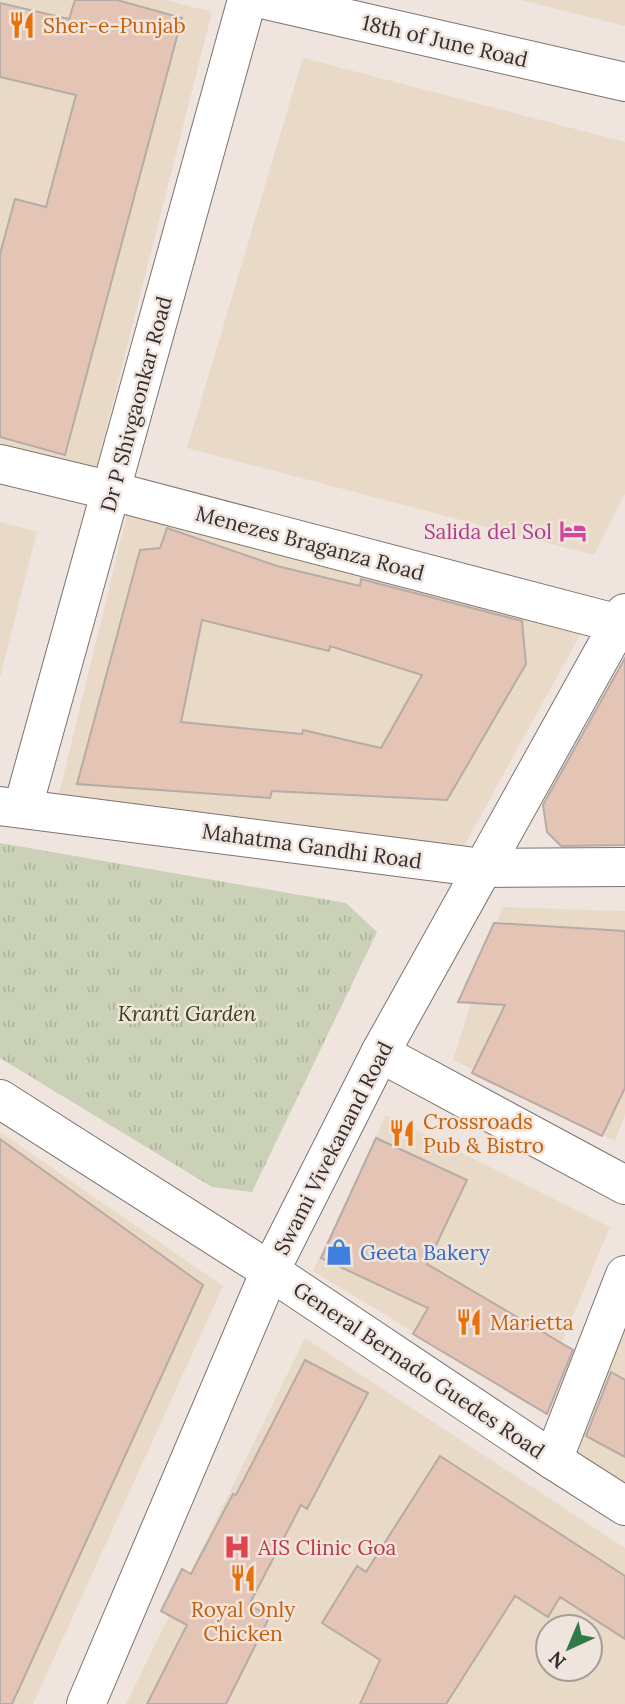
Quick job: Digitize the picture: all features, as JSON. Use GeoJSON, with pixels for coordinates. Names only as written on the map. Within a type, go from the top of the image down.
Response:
{"type":"FeatureCollection","features":[{"type":"Feature","properties":{"kind":"street","name":"Dr P Shivgaonkar Road"},"geometry":{"type":"LineString","coordinates":[[11,807],[112,491],[247,0]]}},
{"type":"Feature","properties":{"kind":"street","name":"18th of June Road"},"geometry":{"type":"LineString","coordinates":[[266,0],[625,82]]}},
{"type":"Feature","properties":{"kind":"street","name":"Menezes Braganza Road"},"geometry":{"type":"LineString","coordinates":[[0,464],[622,619]]}},
{"type":"Feature","properties":{"kind":"street","name":"Swami Vivekanand Road"},"geometry":{"type":"LineString","coordinates":[[86,1704],[270,1270],[380,1053],[622,619]]}},
{"type":"Feature","properties":{"kind":"street","name":"Mahatma Gandhi Road"},"geometry":{"type":"LineString","coordinates":[[11,807],[484,868],[625,867]]}},
{"type":"Feature","properties":{"kind":"street"},"geometry":{"type":"LineString","coordinates":[[380,1053],[625,1185]]}},
{"type":"Feature","properties":{"kind":"street","name":"General Bernado Guedes Road"},"geometry":{"type":"LineString","coordinates":[[0,1099],[270,1270],[625,1506]]}},
{"type":"Feature","properties":{"kind":"street"},"geometry":{"type":"LineString","coordinates":[[553,1460],[625,1275]]}},
{"type":"Feature","properties":{"kind":"shaded area"},"geometry":{"type":"Polygon","coordinates":[[[0,0],[165,0],[212,12],[95,473],[0,448],[0,0]]]}},
{"type":"Feature","properties":{"kind":"shaded area"},"geometry":{"type":"Polygon","coordinates":[[[521,0],[625,0],[625,26],[521,0]]]}},
{"type":"Feature","properties":{"kind":"shaded area"},"geometry":{"type":"Polygon","coordinates":[[[303,58],[625,142],[625,494],[594,555],[187,448],[303,58]]]}},
{"type":"Feature","properties":{"kind":"shaded area"},"geometry":{"type":"Polygon","coordinates":[[[128,510],[585,626],[464,846],[59,794],[128,510]]]}},
{"type":"Feature","properties":{"kind":"shaded area"},"geometry":{"type":"Polygon","coordinates":[[[0,522],[37,532],[0,678],[0,522]]]}},
{"type":"Feature","properties":{"kind":"shaded area"},"geometry":{"type":"Polygon","coordinates":[[[502,907],[625,911],[625,1115],[615,1141],[453,1060],[502,907]]]}},
{"type":"Feature","properties":{"kind":"shaded area"},"geometry":{"type":"Polygon","coordinates":[[[386,1115],[610,1227],[535,1406],[313,1271],[386,1115]]]}},
{"type":"Feature","properties":{"kind":"shaded area"},"geometry":{"type":"Polygon","coordinates":[[[0,1132],[223,1286],[33,1704],[0,1704],[0,1132]]]}},
{"type":"Feature","properties":{"kind":"shaded area"},"geometry":{"type":"Polygon","coordinates":[[[625,1319],[625,1483],[567,1444],[625,1319]]]}},
{"type":"Feature","properties":{"kind":"shaded area"},"geometry":{"type":"Polygon","coordinates":[[[305,1338],[625,1548],[625,1704],[126,1704],[305,1338]]]}},
{"type":"Feature","properties":{"kind":"green space","name":"Kranti Garden"},"geometry":{"type":"Polygon","coordinates":[[[0,843],[346,903],[377,932],[252,1192],[212,1187],[0,1058],[0,843]]]}},
{"type":"Feature","properties":{"kind":"building"},"geometry":{"type":"Polygon","coordinates":[[[75,0],[117,0],[182,18],[65,455],[0,437],[0,254],[15,199],[46,207],[76,95],[0,77],[0,3],[69,19],[75,0]]]}},
{"type":"Feature","properties":{"kind":"building"},"geometry":{"type":"Polygon","coordinates":[[[167,528],[277,566],[360,586],[361,579],[522,621],[526,664],[447,800],[272,791],[270,798],[77,784],[140,550],[160,548],[167,528]],[[202,620],[181,722],[302,734],[303,730],[381,748],[422,675],[330,646],[329,651],[202,620]]]}},
{"type":"Feature","properties":{"kind":"building"},"geometry":{"type":"Polygon","coordinates":[[[625,658],[625,845],[561,846],[547,832],[543,805],[625,658]]]}},
{"type":"Feature","properties":{"kind":"building"},"geometry":{"type":"Polygon","coordinates":[[[494,923],[625,931],[625,1088],[602,1136],[472,1073],[505,1005],[458,1002],[494,923]]]}},
{"type":"Feature","properties":{"kind":"building"},"geometry":{"type":"Polygon","coordinates":[[[376,1138],[467,1180],[427,1264],[573,1350],[547,1414],[413,1334],[428,1308],[321,1258],[376,1138]]]}},
{"type":"Feature","properties":{"kind":"building"},"geometry":{"type":"Polygon","coordinates":[[[0,1139],[203,1285],[12,1704],[0,1704],[0,1139]]]}},
{"type":"Feature","properties":{"kind":"building"},"geometry":{"type":"Polygon","coordinates":[[[305,1360],[368,1393],[307,1509],[301,1505],[249,1605],[270,1616],[226,1704],[147,1704],[187,1625],[161,1611],[182,1569],[191,1574],[233,1494],[236,1495],[305,1360]]]}},
{"type":"Feature","properties":{"kind":"building"},"geometry":{"type":"Polygon","coordinates":[[[611,1372],[625,1380],[625,1457],[586,1436],[611,1372]]]}},
{"type":"Feature","properties":{"kind":"building"},"geometry":{"type":"Polygon","coordinates":[[[440,1456],[625,1576],[625,1639],[604,1625],[604,1613],[585,1613],[560,1597],[550,1613],[542,1613],[515,1596],[446,1704],[360,1704],[380,1660],[322,1623],[357,1566],[366,1572],[440,1456]]]}},
{"type":"Feature","properties":{"kind":"place","name":"Sher-e-Punjab"},"geometry":{"type":"Point","coordinates":[22,25]}},
{"type":"Feature","properties":{"kind":"place","name":"Salida del Sol"},"geometry":{"type":"Point","coordinates":[573,531]}},
{"type":"Feature","properties":{"kind":"place","name":"Crossroads Pub & Bistro"},"geometry":{"type":"Point","coordinates":[402,1133]}},
{"type":"Feature","properties":{"kind":"place","name":"Geeta Bakery"},"geometry":{"type":"Point","coordinates":[339,1252]}},
{"type":"Feature","properties":{"kind":"place","name":"Marietta"},"geometry":{"type":"Point","coordinates":[469,1322]}},
{"type":"Feature","properties":{"kind":"place","name":"AIS Clinic Goa"},"geometry":{"type":"Point","coordinates":[237,1547]}},
{"type":"Feature","properties":{"kind":"place","name":"Royal Only Chicken"},"geometry":{"type":"Point","coordinates":[243,1578]}}]}
